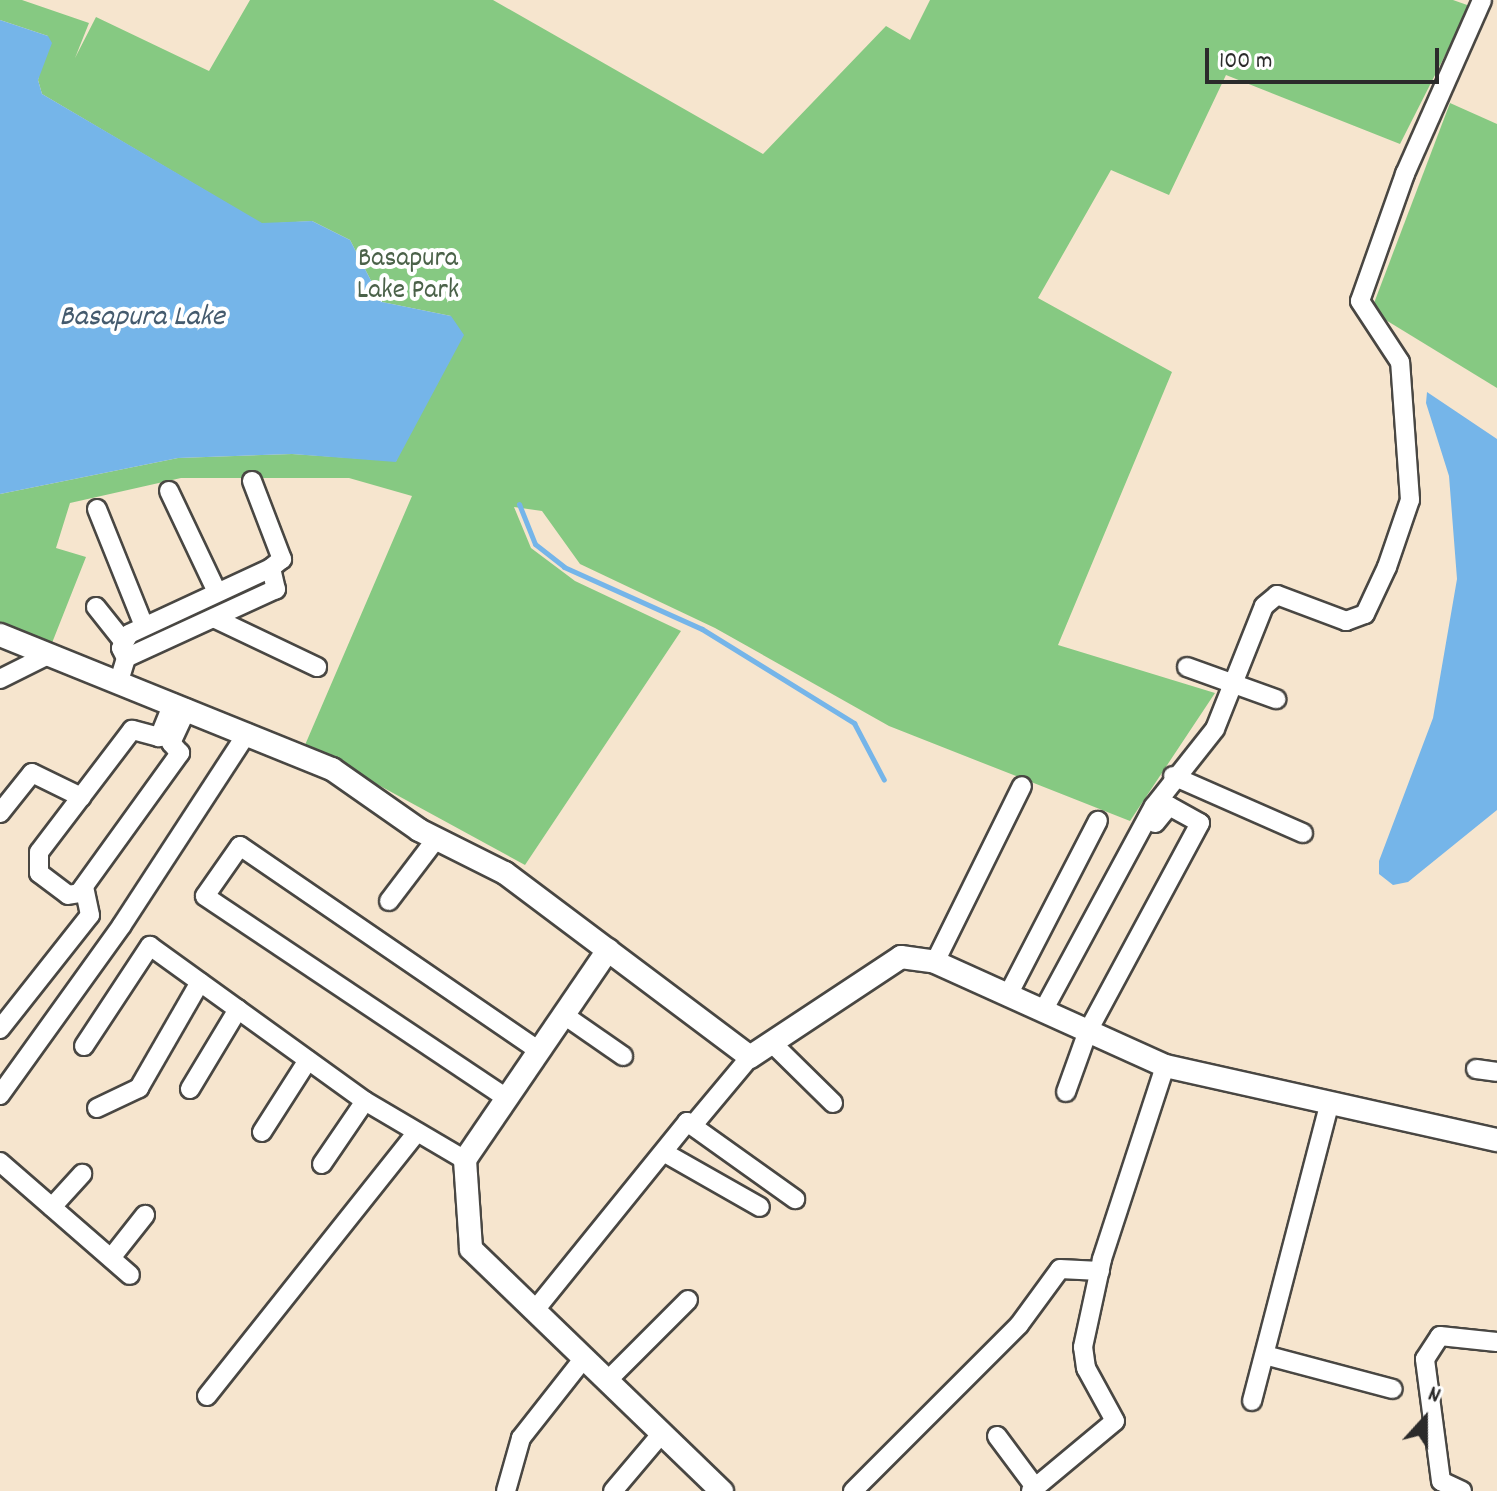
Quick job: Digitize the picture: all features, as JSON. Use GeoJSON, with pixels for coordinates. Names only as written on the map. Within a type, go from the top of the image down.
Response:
{"type":"FeatureCollection","features":[{"type":"Feature","properties":{"kind":"street"},"geometry":{"type":"LineString","coordinates":[[1047,1013],[1173,776],[1215,729],[1264,606],[1277,595],[1346,621],[1365,614],[1387,567],[1410,500],[1400,362],[1360,301],[1405,174],[1482,0]]}},
{"type":"Feature","properties":{"kind":"street"},"geometry":{"type":"LineString","coordinates":[[119,681],[124,650],[144,626],[216,590],[271,568],[282,559],[252,481]]}},
{"type":"Feature","properties":{"kind":"street"},"geometry":{"type":"LineString","coordinates":[[169,491],[216,590]]}},
{"type":"Feature","properties":{"kind":"street"},"geometry":{"type":"LineString","coordinates":[[97,509],[144,626]]}},
{"type":"Feature","properties":{"kind":"street"},"geometry":{"type":"LineString","coordinates":[[124,650],[216,619],[276,589],[271,568]]}},
{"type":"Feature","properties":{"kind":"street"},"geometry":{"type":"LineString","coordinates":[[96,607],[124,650]]}},
{"type":"Feature","properties":{"kind":"street"},"geometry":{"type":"LineString","coordinates":[[216,619],[317,667]]}},
{"type":"Feature","properties":{"kind":"street"},"geometry":{"type":"LineString","coordinates":[[0,635],[180,705],[332,769],[436,839],[505,873],[750,1057]]}},
{"type":"Feature","properties":{"kind":"street"},"geometry":{"type":"LineString","coordinates":[[0,679],[50,654]]}},
{"type":"Feature","properties":{"kind":"street"},"geometry":{"type":"LineString","coordinates":[[1187,667],[1276,699]]}},
{"type":"Feature","properties":{"kind":"street"},"geometry":{"type":"LineString","coordinates":[[165,740],[180,705]]}},
{"type":"Feature","properties":{"kind":"street"},"geometry":{"type":"LineString","coordinates":[[132,730],[165,740],[181,752],[84,887],[68,895],[36,866],[39,852],[81,797],[132,730]]}},
{"type":"Feature","properties":{"kind":"street"},"geometry":{"type":"LineString","coordinates":[[0,1095],[122,925],[247,733]]}},
{"type":"Feature","properties":{"kind":"street"},"geometry":{"type":"LineString","coordinates":[[0,813],[32,773],[81,797]]}},
{"type":"Feature","properties":{"kind":"street"},"geometry":{"type":"LineString","coordinates":[[1173,776],[1303,833]]}},
{"type":"Feature","properties":{"kind":"street"},"geometry":{"type":"LineString","coordinates":[[935,962],[1022,786]]}},
{"type":"Feature","properties":{"kind":"street"},"geometry":{"type":"LineString","coordinates":[[1047,1013],[1164,807],[1172,807],[1199,820],[1200,827],[1088,1031],[1066,1092]]}},
{"type":"Feature","properties":{"kind":"street"},"geometry":{"type":"LineString","coordinates":[[1008,995],[1098,821]]}},
{"type":"Feature","properties":{"kind":"street"},"geometry":{"type":"LineString","coordinates":[[389,901],[436,839]]}},
{"type":"Feature","properties":{"kind":"street"},"geometry":{"type":"LineString","coordinates":[[505,1097],[205,896],[240,846],[539,1051]]}},
{"type":"Feature","properties":{"kind":"street"},"geometry":{"type":"LineString","coordinates":[[0,1029],[90,915],[84,887]]}},
{"type":"Feature","properties":{"kind":"street"},"geometry":{"type":"LineString","coordinates":[[84,1046],[150,946],[365,1101],[465,1160]]}},
{"type":"Feature","properties":{"kind":"street"},"geometry":{"type":"LineString","coordinates":[[608,950],[465,1160],[471,1249],[722,1491]]}},
{"type":"Feature","properties":{"kind":"street"},"geometry":{"type":"LineString","coordinates":[[694,1124],[750,1057],[901,957],[935,962],[1165,1066],[1497,1140]]}},
{"type":"Feature","properties":{"kind":"street"},"geometry":{"type":"LineString","coordinates":[[97,1108],[139,1088],[200,982]]}},
{"type":"Feature","properties":{"kind":"street"},"geometry":{"type":"LineString","coordinates":[[190,1089],[238,1009]]}},
{"type":"Feature","properties":{"kind":"street"},"geometry":{"type":"LineString","coordinates":[[564,1015],[623,1056]]}},
{"type":"Feature","properties":{"kind":"street"},"geometry":{"type":"LineString","coordinates":[[771,1042],[833,1103]]}},
{"type":"Feature","properties":{"kind":"street"},"geometry":{"type":"LineString","coordinates":[[262,1132],[308,1060]]}},
{"type":"Feature","properties":{"kind":"street"},"geometry":{"type":"LineString","coordinates":[[997,1436],[1041,1488],[1115,1421],[1084,1360],[1100,1271],[1165,1066]]}},
{"type":"Feature","properties":{"kind":"street"},"geometry":{"type":"LineString","coordinates":[[1476,1069],[1497,1072]]}},
{"type":"Feature","properties":{"kind":"street"},"geometry":{"type":"LineString","coordinates":[[322,1164],[365,1101]]}},
{"type":"Feature","properties":{"kind":"street"},"geometry":{"type":"LineString","coordinates":[[1252,1401],[1329,1105]]}},
{"type":"Feature","properties":{"kind":"street"},"geometry":{"type":"LineString","coordinates":[[535,1310],[665,1153],[682,1125],[694,1124],[795,1199]]}},
{"type":"Feature","properties":{"kind":"street"},"geometry":{"type":"LineString","coordinates":[[207,1396],[416,1133]]}},
{"type":"Feature","properties":{"kind":"street"},"geometry":{"type":"LineString","coordinates":[[665,1153],[760,1207]]}},
{"type":"Feature","properties":{"kind":"street"},"geometry":{"type":"LineString","coordinates":[[0,1162],[130,1275]]}},
{"type":"Feature","properties":{"kind":"street"},"geometry":{"type":"LineString","coordinates":[[52,1207],[82,1174]]}},
{"type":"Feature","properties":{"kind":"street"},"geometry":{"type":"LineString","coordinates":[[111,1258],[145,1215]]}},
{"type":"Feature","properties":{"kind":"street"},"geometry":{"type":"LineString","coordinates":[[853,1491],[1019,1325],[1048,1280],[1072,1266],[1100,1271]]}},
{"type":"Feature","properties":{"kind":"street"},"geometry":{"type":"LineString","coordinates":[[608,1380],[688,1300]]}},
{"type":"Feature","properties":{"kind":"street"},"geometry":{"type":"LineString","coordinates":[[1462,1491],[1441,1481],[1425,1359],[1440,1336],[1497,1342]]}},
{"type":"Feature","properties":{"kind":"street"},"geometry":{"type":"LineString","coordinates":[[1265,1355],[1393,1389]]}},
{"type":"Feature","properties":{"kind":"street"},"geometry":{"type":"LineString","coordinates":[[506,1491],[521,1438],[584,1358]]}},
{"type":"Feature","properties":{"kind":"street"},"geometry":{"type":"LineString","coordinates":[[613,1491],[662,1433]]}},
{"type":"Feature","properties":{"kind":"green space","name":"Basapura Lake Park"},"geometry":{"type":"Polygon","coordinates":[[[0,0],[22,0],[89,23],[75,58],[96,17],[209,71],[250,0],[493,0],[763,154],[886,26],[910,40],[930,0],[1453,0],[1470,6],[1400,144],[1226,75],[1169,195],[1111,170],[1038,298],[1172,372],[1058,645],[1215,693],[1130,821],[889,726],[715,628],[580,564],[542,511],[514,507],[531,548],[575,581],[681,631],[525,865],[305,745],[412,496],[349,478],[181,478],[70,503],[56,548],[86,557],[50,648],[0,628],[0,494],[178,458],[292,454],[396,461],[451,316],[382,302],[350,240],[312,221],[262,224],[42,94],[38,80],[48,36],[0,20],[0,0]]]}},
{"type":"Feature","properties":{"kind":"green space"},"geometry":{"type":"Polygon","coordinates":[[[1450,103],[1497,124],[1497,388],[1371,311],[1450,103]]]}},
{"type":"Feature","properties":{"kind":"water","name":"Basapura Lake"},"geometry":{"type":"Polygon","coordinates":[[[0,20],[48,36],[52,43],[38,80],[42,94],[262,223],[312,221],[350,240],[382,302],[451,316],[464,335],[396,462],[292,454],[178,458],[0,494],[0,20]]]}},
{"type":"Feature","properties":{"kind":"water"},"geometry":{"type":"Polygon","coordinates":[[[1427,392],[1497,439],[1497,810],[1408,882],[1393,885],[1379,874],[1379,861],[1433,718],[1457,579],[1449,476],[1426,403],[1427,392]]]}},
{"type":"Feature","properties":{"kind":"waterway"},"geometry":{"type":"LineString","coordinates":[[519,504],[535,544],[564,567],[702,629],[854,723],[884,780]]}}]}
